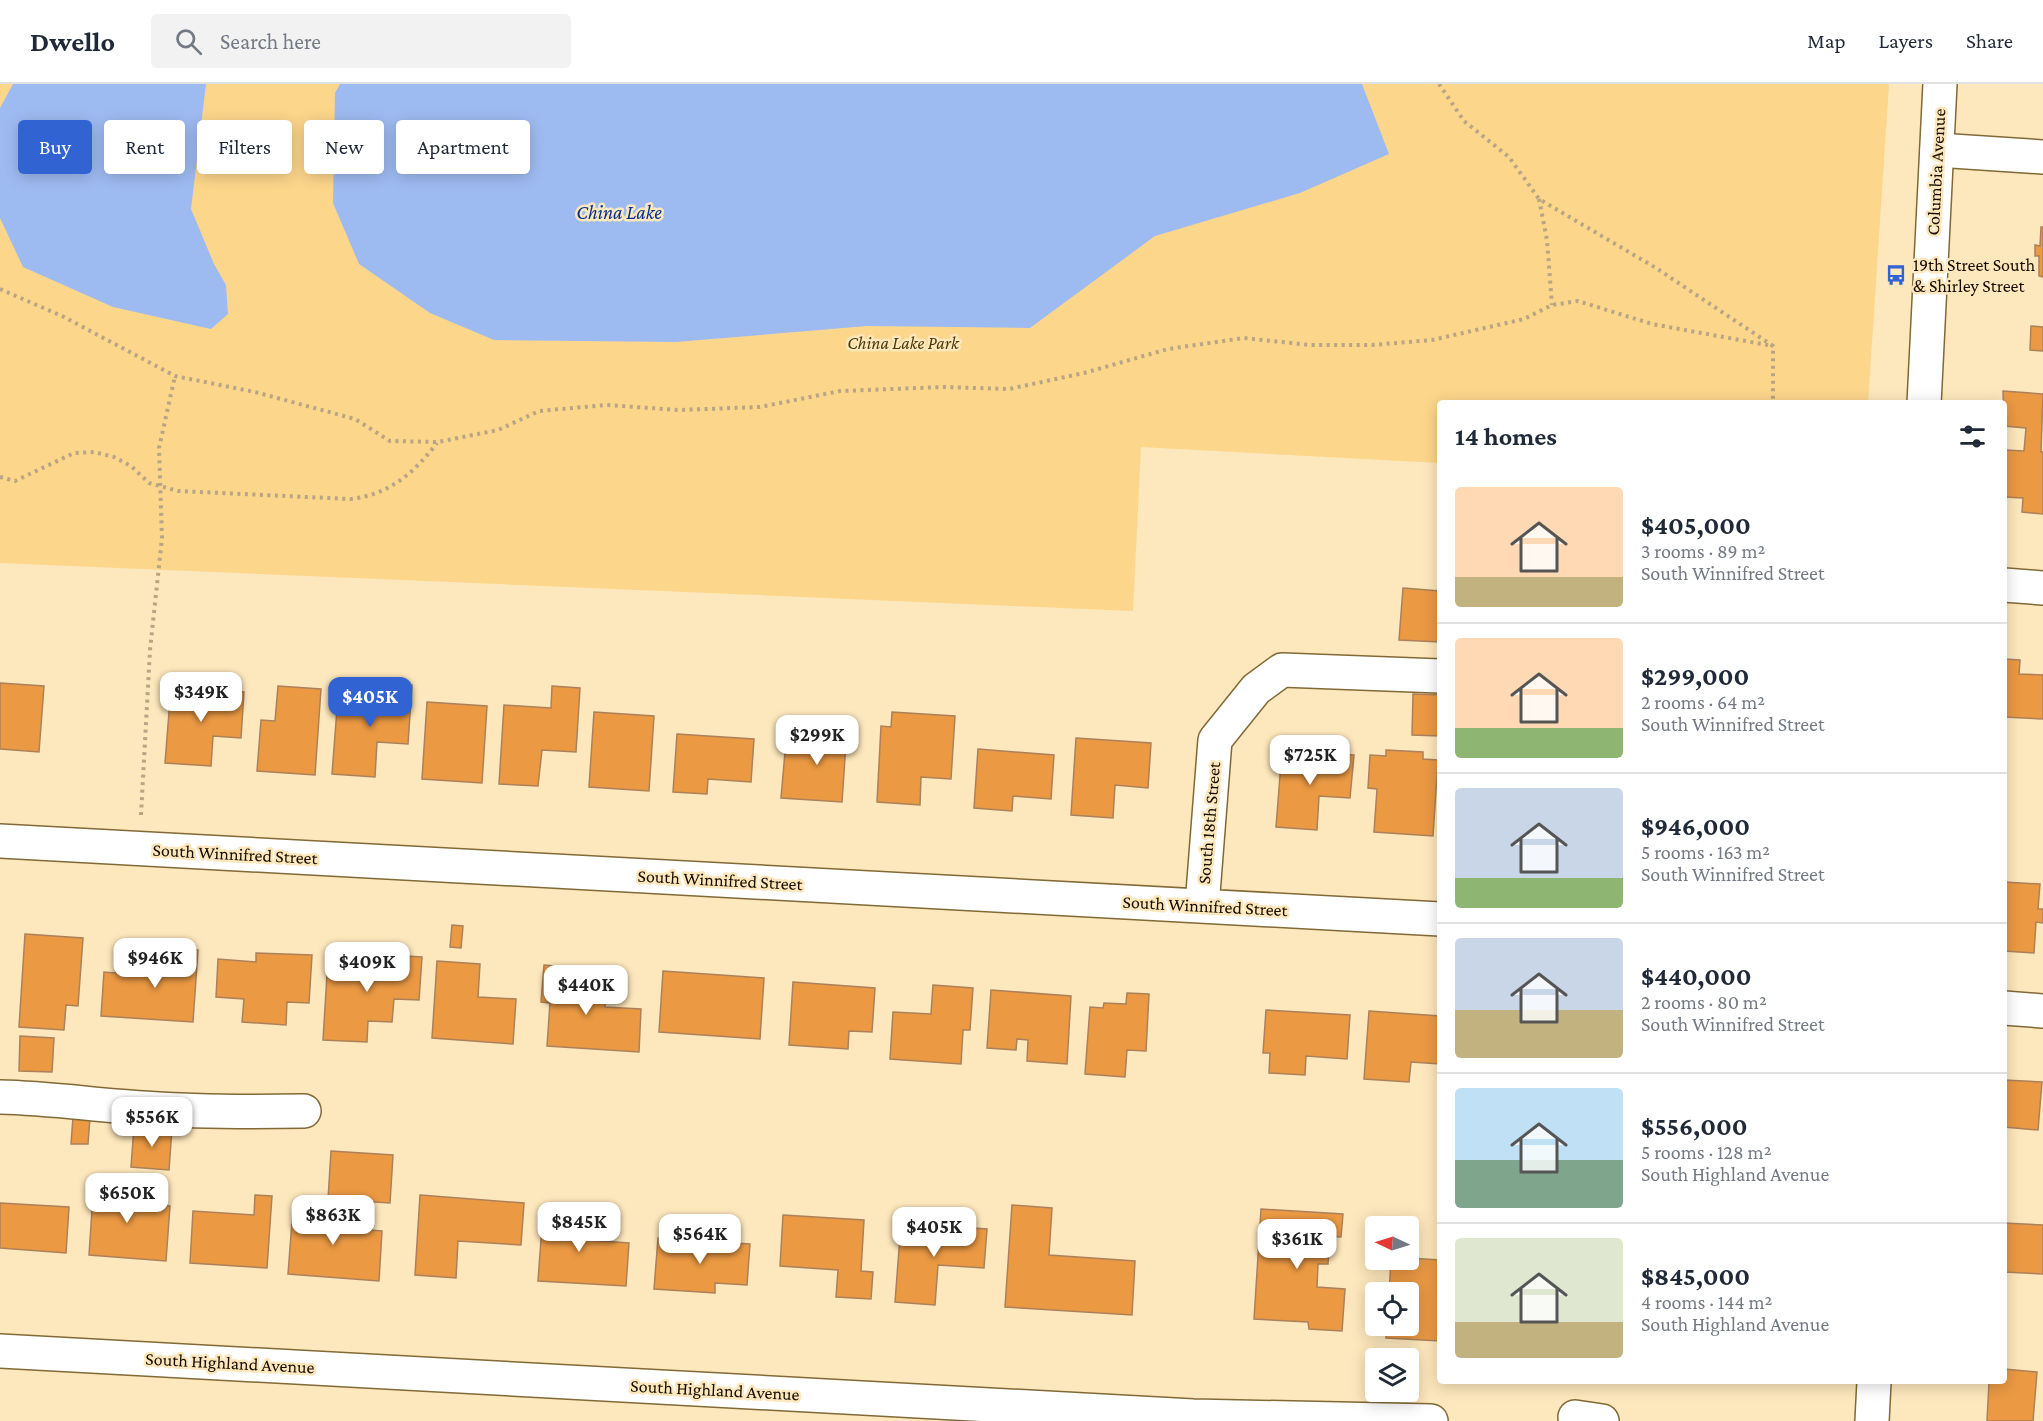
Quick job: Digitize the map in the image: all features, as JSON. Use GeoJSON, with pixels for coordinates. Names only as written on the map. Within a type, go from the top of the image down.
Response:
{"type":"FeatureCollection","features":[{"type":"Feature","properties":{"kind":"street","name":"Columbia Avenue"},"geometry":{"type":"LineString","coordinates":[[1924,400],[1940,84]]}},
{"type":"Feature","properties":{"kind":"street"},"geometry":{"type":"LineString","coordinates":[[1937,150],[2043,157]]}},
{"type":"Feature","properties":{"kind":"street"},"geometry":{"type":"LineString","coordinates":[[2007,585],[2043,588]]}},
{"type":"Feature","properties":{"kind":"street","name":"South 18th Street"},"geometry":{"type":"LineString","coordinates":[[1202,906],[1215,740],[1256,689],[1282,670],[1437,676]]}},
{"type":"Feature","properties":{"kind":"street","name":"South Winnifred Street"},"geometry":{"type":"LineString","coordinates":[[0,841],[1437,919]]}},
{"type":"Feature","properties":{"kind":"street"},"geometry":{"type":"LineString","coordinates":[[2007,1008],[2043,1011]]}},
{"type":"Feature","properties":{"kind":"street"},"geometry":{"type":"LineString","coordinates":[[0,1097],[54,1098],[140,1108],[196,1111],[304,1111]]}},
{"type":"Feature","properties":{"kind":"street","name":"South Highland Avenue"},"geometry":{"type":"LineString","coordinates":[[0,1351],[1193,1419],[1431,1420]]}},
{"type":"Feature","properties":{"kind":"street"},"geometry":{"type":"LineString","coordinates":[[1872,1421],[1874,1384]]}},
{"type":"Feature","properties":{"kind":"path"},"geometry":{"type":"LineString","coordinates":[[1439,84],[1464,121],[1509,157],[1539,200],[1547,240],[1552,305]]}},
{"type":"Feature","properties":{"kind":"path"},"geometry":{"type":"LineString","coordinates":[[1539,200],[1656,268],[1773,346]]}},
{"type":"Feature","properties":{"kind":"path"},"geometry":{"type":"LineString","coordinates":[[0,289],[64,317],[175,376],[255,392],[355,419],[390,441],[438,442],[498,430],[539,411],[606,405],[679,410],[760,407],[840,391],[944,387],[1009,389],[1084,373],[1168,349],[1244,338],[1310,345],[1372,345],[1432,340],[1524,319],[1552,305],[1578,300],[1652,324],[1773,346]]}},
{"type":"Feature","properties":{"kind":"path"},"geometry":{"type":"LineString","coordinates":[[1773,346],[1773,400]]}},
{"type":"Feature","properties":{"kind":"path"},"geometry":{"type":"LineString","coordinates":[[139,849],[150,650],[162,538],[159,448],[175,376]]}},
{"type":"Feature","properties":{"kind":"path"},"geometry":{"type":"LineString","coordinates":[[0,477],[15,481],[74,453],[94,452],[114,457],[131,466],[149,483],[178,491],[350,499],[372,496],[410,474],[438,442]]}},
{"type":"Feature","properties":{"kind":"green space","name":"China Lake Park"},"geometry":{"type":"Polygon","coordinates":[[[0,84],[1889,84],[1868,400],[1437,400],[1437,463],[1141,447],[1133,611],[0,563],[0,84]]]}},
{"type":"Feature","properties":{"kind":"water"},"geometry":{"type":"Polygon","coordinates":[[[13,84],[206,84],[202,120],[197,120],[197,159],[191,209],[214,264],[226,285],[228,314],[211,329],[113,307],[23,267],[0,218],[0,108],[13,84]]]}},
{"type":"Feature","properties":{"kind":"water","name":"China Lake"},"geometry":{"type":"Polygon","coordinates":[[[340,84],[1362,84],[1389,154],[1300,193],[1155,236],[1030,328],[867,326],[676,342],[494,340],[430,313],[359,264],[333,203],[334,174],[384,174],[384,120],[335,120],[335,93],[340,84]]]}},
{"type":"Feature","properties":{"kind":"building"},"geometry":{"type":"Polygon","coordinates":[[[2041,227],[2043,227],[2043,277],[2039,276],[2039,256],[2035,256],[2035,245],[2040,246],[2041,227]]]}},
{"type":"Feature","properties":{"kind":"building"},"geometry":{"type":"Polygon","coordinates":[[[2031,326],[2043,327],[2043,351],[2030,350],[2031,326]]]}},
{"type":"Feature","properties":{"kind":"building"},"geometry":{"type":"Polygon","coordinates":[[[2003,391],[2043,394],[2041,452],[2043,452],[2043,514],[2022,512],[2023,498],[2007,497],[2007,450],[2024,451],[2026,428],[2007,426],[2007,400],[2003,400],[2003,391]]]}},
{"type":"Feature","properties":{"kind":"building"},"geometry":{"type":"Polygon","coordinates":[[[1403,588],[1437,591],[1437,642],[1399,640],[1403,588]]]}},
{"type":"Feature","properties":{"kind":"building"},"geometry":{"type":"Polygon","coordinates":[[[2007,659],[2020,660],[2019,674],[2043,675],[2043,719],[2007,717],[2007,659]]]}},
{"type":"Feature","properties":{"kind":"building"},"geometry":{"type":"Polygon","coordinates":[[[376,682],[412,685],[408,744],[377,742],[375,777],[332,774],[338,696],[375,698],[376,682]]]}},
{"type":"Feature","properties":{"kind":"building"},"geometry":{"type":"Polygon","coordinates":[[[0,683],[44,686],[39,752],[0,749],[0,683]]]}},
{"type":"Feature","properties":{"kind":"building"},"geometry":{"type":"Polygon","coordinates":[[[278,686],[321,689],[315,775],[257,771],[261,720],[275,721],[278,686]]]}},
{"type":"Feature","properties":{"kind":"building"},"geometry":{"type":"Polygon","coordinates":[[[552,686],[580,688],[576,752],[542,750],[538,786],[499,784],[504,705],[551,708],[552,686]]]}},
{"type":"Feature","properties":{"kind":"building"},"geometry":{"type":"Polygon","coordinates":[[[171,687],[244,692],[241,738],[213,736],[211,766],[165,763],[171,687]]]}},
{"type":"Feature","properties":{"kind":"building"},"geometry":{"type":"Polygon","coordinates":[[[1413,694],[1437,695],[1437,736],[1412,735],[1413,694]]]}},
{"type":"Feature","properties":{"kind":"building"},"geometry":{"type":"Polygon","coordinates":[[[427,702],[487,706],[482,783],[422,779],[427,702]]]}},
{"type":"Feature","properties":{"kind":"building"},"geometry":{"type":"Polygon","coordinates":[[[594,712],[654,716],[649,791],[589,787],[594,712]]]}},
{"type":"Feature","properties":{"kind":"building"},"geometry":{"type":"Polygon","coordinates":[[[892,712],[955,716],[951,779],[921,777],[920,805],[877,802],[881,726],[891,727],[892,712]]]}},
{"type":"Feature","properties":{"kind":"building"},"geometry":{"type":"Polygon","coordinates":[[[803,725],[847,728],[842,802],[781,798],[785,752],[801,753],[803,725]]]}},
{"type":"Feature","properties":{"kind":"building"},"geometry":{"type":"Polygon","coordinates":[[[677,734],[754,739],[751,782],[708,779],[707,794],[673,792],[677,734]]]}},
{"type":"Feature","properties":{"kind":"building"},"geometry":{"type":"Polygon","coordinates":[[[1076,738],[1151,743],[1148,788],[1115,785],[1113,818],[1071,815],[1076,738]]]}},
{"type":"Feature","properties":{"kind":"building"},"geometry":{"type":"Polygon","coordinates":[[[978,749],[1054,755],[1051,799],[1013,796],[1012,811],[974,808],[978,749]]]}},
{"type":"Feature","properties":{"kind":"building"},"geometry":{"type":"Polygon","coordinates":[[[1282,750],[1354,755],[1350,798],[1319,796],[1317,830],[1276,827],[1282,750]]]}},
{"type":"Feature","properties":{"kind":"building"},"geometry":{"type":"Polygon","coordinates":[[[1386,750],[1423,752],[1423,759],[1437,760],[1433,836],[1374,832],[1377,789],[1368,788],[1370,755],[1386,756],[1386,750]]]}},
{"type":"Feature","properties":{"kind":"building"},"geometry":{"type":"Polygon","coordinates":[[[2007,882],[2040,884],[2038,909],[2043,909],[2043,923],[2036,922],[2034,953],[2007,951],[2007,882]]]}},
{"type":"Feature","properties":{"kind":"building"},"geometry":{"type":"Polygon","coordinates":[[[452,925],[463,926],[461,948],[450,947],[452,925]]]}},
{"type":"Feature","properties":{"kind":"building"},"geometry":{"type":"Polygon","coordinates":[[[25,934],[83,938],[78,1006],[66,1005],[64,1030],[19,1027],[25,934]]]}},
{"type":"Feature","properties":{"kind":"building"},"geometry":{"type":"Polygon","coordinates":[[[155,947],[198,950],[193,1022],[101,1016],[104,972],[153,976],[155,947]]]}},
{"type":"Feature","properties":{"kind":"building"},"geometry":{"type":"Polygon","coordinates":[[[256,953],[312,955],[309,1003],[287,1002],[286,1025],[242,1022],[244,999],[216,997],[218,959],[256,962],[256,953]]]}},
{"type":"Feature","properties":{"kind":"building"},"geometry":{"type":"Polygon","coordinates":[[[355,953],[422,957],[419,1000],[394,999],[392,1022],[368,1021],[367,1042],[323,1040],[328,958],[354,960],[355,953]]]}},
{"type":"Feature","properties":{"kind":"building"},"geometry":{"type":"Polygon","coordinates":[[[437,961],[480,964],[478,997],[516,999],[513,1044],[432,1038],[437,961]]]}},
{"type":"Feature","properties":{"kind":"building"},"geometry":{"type":"Polygon","coordinates":[[[544,965],[577,968],[576,992],[606,995],[605,1007],[641,1009],[639,1052],[547,1046],[550,1003],[541,1002],[544,965]]]}},
{"type":"Feature","properties":{"kind":"building"},"geometry":{"type":"Polygon","coordinates":[[[663,971],[764,978],[760,1039],[659,1032],[663,971]]]}},
{"type":"Feature","properties":{"kind":"building"},"geometry":{"type":"Polygon","coordinates":[[[793,982],[875,988],[872,1032],[849,1031],[848,1049],[789,1045],[793,982]]]}},
{"type":"Feature","properties":{"kind":"building"},"geometry":{"type":"Polygon","coordinates":[[[933,985],[973,988],[970,1030],[963,1030],[961,1064],[890,1059],[893,1012],[931,1014],[933,985]]]}},
{"type":"Feature","properties":{"kind":"building"},"geometry":{"type":"Polygon","coordinates":[[[991,990],[1071,996],[1067,1064],[1027,1061],[1028,1040],[1017,1039],[1016,1050],[987,1048],[991,990]]]}},
{"type":"Feature","properties":{"kind":"building"},"geometry":{"type":"Polygon","coordinates":[[[1127,993],[1149,994],[1146,1051],[1127,1050],[1125,1077],[1085,1074],[1090,1007],[1103,1008],[1104,1003],[1126,1004],[1127,993]]]}},
{"type":"Feature","properties":{"kind":"building"},"geometry":{"type":"Polygon","coordinates":[[[1266,1010],[1350,1015],[1347,1059],[1306,1056],[1305,1075],[1269,1073],[1270,1053],[1263,1053],[1266,1010]]]}},
{"type":"Feature","properties":{"kind":"building"},"geometry":{"type":"Polygon","coordinates":[[[1369,1011],[1437,1016],[1437,1064],[1411,1062],[1409,1082],[1364,1079],[1369,1011]]]}},
{"type":"Feature","properties":{"kind":"building"},"geometry":{"type":"Polygon","coordinates":[[[20,1036],[54,1038],[52,1072],[19,1071],[20,1036]]]}},
{"type":"Feature","properties":{"kind":"building"},"geometry":{"type":"Polygon","coordinates":[[[2007,1080],[2042,1082],[2038,1130],[2007,1127],[2007,1080]]]}},
{"type":"Feature","properties":{"kind":"building"},"geometry":{"type":"Polygon","coordinates":[[[73,1117],[90,1118],[88,1144],[71,1144],[73,1117]]]}},
{"type":"Feature","properties":{"kind":"building"},"geometry":{"type":"Polygon","coordinates":[[[134,1126],[172,1128],[169,1170],[131,1167],[134,1126]]]}},
{"type":"Feature","properties":{"kind":"building"},"geometry":{"type":"Polygon","coordinates":[[[331,1151],[393,1155],[390,1203],[328,1199],[331,1151]]]}},
{"type":"Feature","properties":{"kind":"building"},"geometry":{"type":"Polygon","coordinates":[[[94,1180],[133,1182],[131,1204],[170,1206],[166,1261],[89,1255],[94,1180]]]}},
{"type":"Feature","properties":{"kind":"building"},"geometry":{"type":"Polygon","coordinates":[[[255,1195],[272,1196],[267,1268],[190,1263],[193,1211],[254,1215],[255,1195]]]}},
{"type":"Feature","properties":{"kind":"building"},"geometry":{"type":"Polygon","coordinates":[[[420,1195],[524,1203],[521,1245],[458,1241],[456,1278],[415,1275],[420,1195]]]}},
{"type":"Feature","properties":{"kind":"building"},"geometry":{"type":"Polygon","coordinates":[[[0,1203],[69,1207],[66,1253],[0,1248],[0,1203]]]}},
{"type":"Feature","properties":{"kind":"building"},"geometry":{"type":"Polygon","coordinates":[[[1012,1205],[1052,1208],[1049,1255],[1135,1261],[1132,1315],[1005,1307],[1012,1205]]]}},
{"type":"Feature","properties":{"kind":"building"},"geometry":{"type":"Polygon","coordinates":[[[293,1208],[358,1212],[357,1229],[382,1231],[379,1281],[288,1274],[293,1208]]]}},
{"type":"Feature","properties":{"kind":"building"},"geometry":{"type":"Polygon","coordinates":[[[1261,1209],[1343,1214],[1341,1237],[1320,1236],[1320,1248],[1329,1249],[1328,1264],[1318,1264],[1317,1287],[1345,1289],[1342,1331],[1309,1329],[1308,1322],[1254,1319],[1261,1209]]]}},
{"type":"Feature","properties":{"kind":"building"},"geometry":{"type":"Polygon","coordinates":[[[543,1212],[590,1215],[588,1240],[629,1243],[626,1286],[538,1281],[543,1212]]]}},
{"type":"Feature","properties":{"kind":"building"},"geometry":{"type":"Polygon","coordinates":[[[783,1215],[864,1220],[861,1271],[873,1272],[871,1299],[836,1297],[838,1270],[780,1266],[783,1215]]]}},
{"type":"Feature","properties":{"kind":"building"},"geometry":{"type":"Polygon","coordinates":[[[901,1223],[987,1229],[984,1268],[938,1265],[935,1305],[895,1302],[901,1223]]]}},
{"type":"Feature","properties":{"kind":"building"},"geometry":{"type":"Polygon","coordinates":[[[2007,1223],[2043,1225],[2043,1274],[2007,1272],[2007,1223]]]}},
{"type":"Feature","properties":{"kind":"building"},"geometry":{"type":"Polygon","coordinates":[[[658,1238],[750,1244],[747,1285],[715,1283],[715,1293],[654,1289],[658,1238]]]}},
{"type":"Feature","properties":{"kind":"building"},"geometry":{"type":"Polygon","coordinates":[[[1419,1259],[1437,1260],[1437,1341],[1386,1338],[1386,1336],[1419,1336],[1419,1282],[1390,1282],[1390,1270],[1419,1270],[1419,1259]]]}},
{"type":"Feature","properties":{"kind":"building"},"geometry":{"type":"Polygon","coordinates":[[[2007,1369],[2037,1372],[2033,1421],[1987,1421],[1989,1384],[2007,1384],[2007,1369]]]}},
{"type":"Feature","properties":{"kind":"place","name":"19th Street South & Shirley Street"},"geometry":{"type":"Point","coordinates":[1896,275]}}]}
